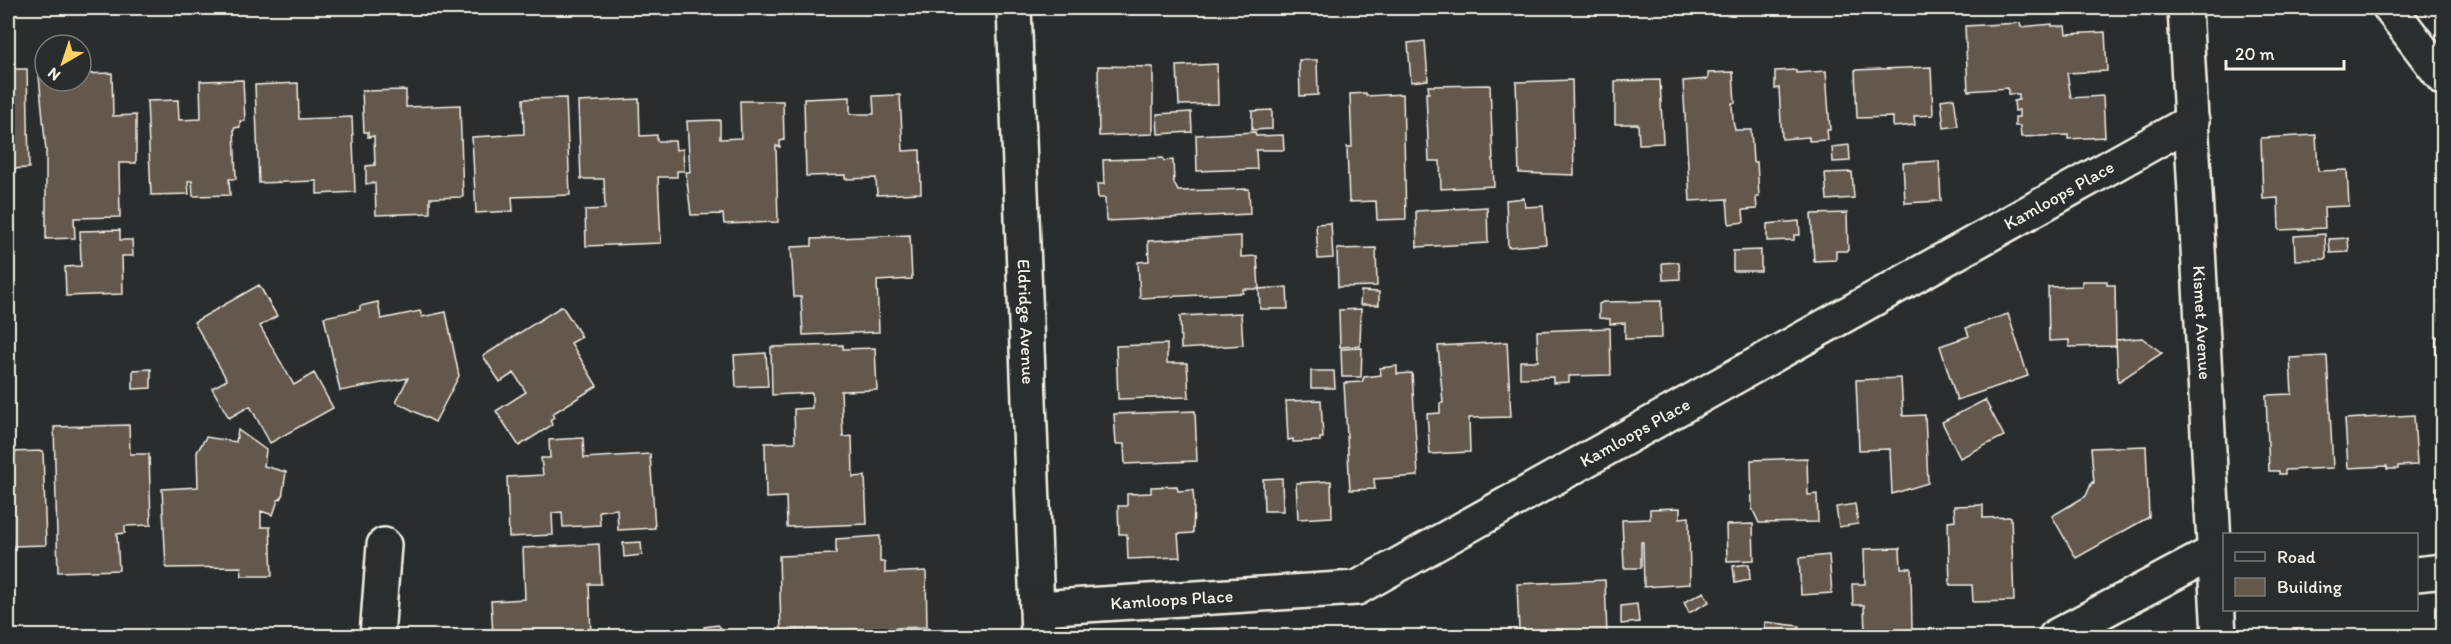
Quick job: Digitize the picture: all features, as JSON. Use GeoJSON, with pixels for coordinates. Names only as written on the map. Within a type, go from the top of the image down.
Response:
{"type":"FeatureCollection","features":[{"type":"Feature","properties":{"kind":"main road","name":"Eldridge Avenue"},"geometry":{"type":"LineString","coordinates":[[1014,8],[1037,622]]}},
{"type":"Feature","properties":{"kind":"main road","name":"Kismet Avenue"},"geometry":{"type":"LineString","coordinates":[[2185,8],[2216,551],[2221,594],[2219,636]]}},
{"type":"Feature","properties":{"kind":"main road"},"geometry":{"type":"LineString","coordinates":[[2390,8],[2444,79]]}},
{"type":"Feature","properties":{"kind":"main road","name":"Kamloops Place"},"geometry":{"type":"LineString","coordinates":[[1037,622],[1357,588],[2192,121]]}},
{"type":"Feature","properties":{"kind":"main road"},"geometry":{"type":"LineString","coordinates":[[377,636],[384,545]]}},
{"type":"Feature","properties":{"kind":"main road"},"geometry":{"type":"LineString","coordinates":[[2056,636],[2216,551]]}},
{"type":"Feature","properties":{"kind":"main road"},"geometry":{"type":"LineString","coordinates":[[2418,574],[2444,571]]}},
{"type":"Feature","properties":{"kind":"building"},"geometry":{"type":"Polygon","coordinates":[[[2020,23],[2021,27],[2052,24],[2052,26],[2065,26],[2066,34],[2105,32],[2107,71],[2067,73],[2071,98],[2103,96],[2105,137],[2068,139],[2068,135],[2021,137],[2020,126],[2015,126],[2015,117],[2019,117],[2019,110],[2015,111],[2014,101],[2019,100],[2019,94],[2008,94],[2008,88],[1968,91],[1965,26],[2020,23]]]}},
{"type":"Feature","properties":{"kind":"building"},"geometry":{"type":"Polygon","coordinates":[[[1425,41],[1428,80],[1411,82],[1408,43],[1425,41]]]}},
{"type":"Feature","properties":{"kind":"building"},"geometry":{"type":"Polygon","coordinates":[[[1299,60],[1317,60],[1318,95],[1300,96],[1299,60]]]}},
{"type":"Feature","properties":{"kind":"building"},"geometry":{"type":"Polygon","coordinates":[[[1217,64],[1218,104],[1179,105],[1177,66],[1217,64]]]}},
{"type":"Feature","properties":{"kind":"building"},"geometry":{"type":"Polygon","coordinates":[[[1098,66],[1153,67],[1153,134],[1099,136],[1098,66]]]}},
{"type":"Feature","properties":{"kind":"building"},"geometry":{"type":"Polygon","coordinates":[[[1931,67],[1933,115],[1914,116],[1915,125],[1893,127],[1893,117],[1857,118],[1855,70],[1931,67]]]}},
{"type":"Feature","properties":{"kind":"building"},"geometry":{"type":"Polygon","coordinates":[[[8,69],[27,69],[29,168],[8,169],[8,69]]]}},
{"type":"Feature","properties":{"kind":"building"},"geometry":{"type":"Polygon","coordinates":[[[1796,70],[1796,73],[1826,71],[1830,130],[1827,130],[1828,140],[1809,141],[1809,137],[1782,139],[1779,88],[1775,89],[1775,71],[1796,70]]]}},
{"type":"Feature","properties":{"kind":"building"},"geometry":{"type":"Polygon","coordinates":[[[1733,72],[1735,103],[1732,103],[1733,121],[1735,130],[1751,130],[1753,162],[1757,162],[1759,197],[1756,197],[1757,209],[1743,210],[1744,222],[1729,224],[1727,199],[1690,201],[1683,81],[1708,79],[1708,73],[1733,72]]]}},
{"type":"Feature","properties":{"kind":"building"},"geometry":{"type":"Polygon","coordinates":[[[112,73],[113,116],[136,115],[136,163],[119,163],[120,217],[74,218],[75,238],[46,239],[46,151],[41,93],[93,93],[93,74],[112,73]]]}},
{"type":"Feature","properties":{"kind":"building"},"geometry":{"type":"Polygon","coordinates":[[[243,80],[245,121],[240,121],[240,127],[234,128],[236,179],[229,179],[230,195],[193,196],[192,181],[188,181],[189,194],[151,195],[147,101],[178,100],[179,120],[201,119],[200,81],[243,80]]]}},
{"type":"Feature","properties":{"kind":"building"},"geometry":{"type":"Polygon","coordinates":[[[1572,80],[1574,175],[1519,173],[1516,82],[1572,80]]]}},
{"type":"Feature","properties":{"kind":"building"},"geometry":{"type":"Polygon","coordinates":[[[1660,80],[1663,143],[1639,144],[1638,124],[1615,124],[1615,81],[1660,80]]]}},
{"type":"Feature","properties":{"kind":"building"},"geometry":{"type":"Polygon","coordinates":[[[298,83],[299,119],[352,117],[355,192],[317,194],[317,181],[259,183],[255,85],[298,83]]]}},
{"type":"Feature","properties":{"kind":"building"},"geometry":{"type":"Polygon","coordinates":[[[1490,85],[1494,186],[1441,189],[1440,161],[1429,161],[1426,93],[1429,93],[1428,86],[1490,85]]]}},
{"type":"Feature","properties":{"kind":"building"},"geometry":{"type":"Polygon","coordinates":[[[406,90],[406,107],[460,105],[463,197],[430,198],[430,213],[376,215],[375,183],[366,184],[366,166],[375,165],[374,136],[368,137],[368,132],[364,132],[362,91],[406,90]]]}},
{"type":"Feature","properties":{"kind":"building"},"geometry":{"type":"Polygon","coordinates":[[[1366,93],[1366,96],[1403,94],[1406,219],[1377,220],[1376,201],[1349,202],[1347,147],[1352,147],[1350,94],[1366,93]]]}},
{"type":"Feature","properties":{"kind":"building"},"geometry":{"type":"Polygon","coordinates":[[[900,95],[903,151],[920,150],[921,193],[877,195],[876,178],[845,179],[845,175],[806,176],[804,99],[850,97],[850,114],[874,114],[873,96],[900,95]]]}},
{"type":"Feature","properties":{"kind":"building"},"geometry":{"type":"Polygon","coordinates":[[[566,98],[570,195],[512,197],[513,211],[476,213],[472,137],[524,134],[523,99],[566,98]]]}},
{"type":"Feature","properties":{"kind":"building"},"geometry":{"type":"Polygon","coordinates":[[[1954,98],[1958,126],[1944,128],[1941,100],[1954,98]]]}},
{"type":"Feature","properties":{"kind":"building"},"geometry":{"type":"Polygon","coordinates":[[[639,99],[640,136],[657,135],[657,141],[675,141],[676,150],[683,149],[684,171],[677,171],[677,177],[658,177],[661,243],[586,246],[585,210],[605,209],[604,179],[581,179],[578,102],[639,99]]]}},
{"type":"Feature","properties":{"kind":"building"},"geometry":{"type":"Polygon","coordinates":[[[740,101],[783,101],[784,140],[780,141],[780,147],[776,146],[778,222],[724,224],[723,214],[691,215],[686,172],[690,172],[687,121],[720,120],[720,139],[741,138],[740,101]]]}},
{"type":"Feature","properties":{"kind":"building"},"geometry":{"type":"Polygon","coordinates":[[[1272,110],[1272,129],[1252,130],[1252,111],[1272,110]]]}},
{"type":"Feature","properties":{"kind":"building"},"geometry":{"type":"Polygon","coordinates":[[[1191,112],[1192,132],[1158,134],[1157,114],[1191,112]]]}},
{"type":"Feature","properties":{"kind":"building"},"geometry":{"type":"Polygon","coordinates":[[[1255,132],[1256,136],[1283,135],[1284,150],[1256,150],[1257,169],[1197,171],[1196,135],[1255,132]]]}},
{"type":"Feature","properties":{"kind":"building"},"geometry":{"type":"Polygon","coordinates":[[[2316,135],[2318,171],[2347,170],[2349,206],[2324,207],[2325,228],[2279,230],[2278,198],[2263,199],[2261,138],[2316,135]]]}},
{"type":"Feature","properties":{"kind":"building"},"geometry":{"type":"Polygon","coordinates":[[[1849,145],[1850,161],[1833,162],[1832,147],[1849,145]]]}},
{"type":"Feature","properties":{"kind":"building"},"geometry":{"type":"Polygon","coordinates":[[[1163,158],[1164,161],[1173,160],[1174,183],[1178,191],[1249,189],[1250,214],[1106,221],[1105,198],[1098,198],[1097,184],[1104,184],[1103,160],[1163,158]]]}},
{"type":"Feature","properties":{"kind":"building"},"geometry":{"type":"Polygon","coordinates":[[[1939,161],[1941,201],[1905,203],[1903,163],[1939,161]]]}},
{"type":"Feature","properties":{"kind":"building"},"geometry":{"type":"Polygon","coordinates":[[[1852,172],[1854,198],[1827,200],[1825,173],[1852,172]]]}},
{"type":"Feature","properties":{"kind":"building"},"geometry":{"type":"Polygon","coordinates":[[[1524,198],[1525,207],[1543,206],[1546,244],[1508,247],[1506,200],[1524,198]]]}},
{"type":"Feature","properties":{"kind":"building"},"geometry":{"type":"Polygon","coordinates":[[[1487,207],[1488,243],[1417,247],[1416,211],[1487,207]]]}},
{"type":"Feature","properties":{"kind":"building"},"geometry":{"type":"Polygon","coordinates":[[[1847,213],[1848,251],[1836,251],[1836,260],[1814,261],[1811,214],[1847,213]]]}},
{"type":"Feature","properties":{"kind":"building"},"geometry":{"type":"Polygon","coordinates":[[[1799,221],[1800,235],[1794,235],[1794,240],[1767,241],[1767,224],[1799,221]]]}},
{"type":"Feature","properties":{"kind":"building"},"geometry":{"type":"Polygon","coordinates":[[[1331,223],[1333,258],[1318,259],[1316,224],[1331,223]]]}},
{"type":"Feature","properties":{"kind":"building"},"geometry":{"type":"Polygon","coordinates":[[[120,230],[120,240],[132,240],[133,256],[122,256],[123,294],[66,296],[65,267],[81,266],[80,231],[120,230]]]}},
{"type":"Feature","properties":{"kind":"building"},"geometry":{"type":"Polygon","coordinates":[[[2325,234],[2326,259],[2295,260],[2294,236],[2325,234]]]}},
{"type":"Feature","properties":{"kind":"building"},"geometry":{"type":"Polygon","coordinates":[[[910,235],[912,279],[877,281],[879,332],[803,335],[801,297],[794,297],[791,247],[812,246],[812,239],[910,235]]]}},
{"type":"Feature","properties":{"kind":"building"},"geometry":{"type":"Polygon","coordinates":[[[1241,236],[1241,257],[1257,256],[1259,289],[1243,289],[1243,293],[1140,298],[1138,262],[1149,261],[1148,241],[1241,236]]]}},
{"type":"Feature","properties":{"kind":"building"},"geometry":{"type":"Polygon","coordinates":[[[2348,238],[2349,252],[2330,253],[2329,239],[2348,238]]]}},
{"type":"Feature","properties":{"kind":"building"},"geometry":{"type":"Polygon","coordinates":[[[1376,248],[1377,286],[1338,287],[1337,249],[1376,248]]]}},
{"type":"Feature","properties":{"kind":"building"},"geometry":{"type":"Polygon","coordinates":[[[1761,250],[1761,271],[1733,271],[1733,251],[1761,250]]]}},
{"type":"Feature","properties":{"kind":"building"},"geometry":{"type":"Polygon","coordinates":[[[1679,262],[1680,279],[1663,280],[1662,263],[1679,262]]]}},
{"type":"Feature","properties":{"kind":"building"},"geometry":{"type":"Polygon","coordinates":[[[2082,281],[2107,281],[2107,285],[2115,285],[2116,346],[2069,347],[2069,340],[2049,341],[2048,287],[2082,286],[2082,281]]]}},
{"type":"Feature","properties":{"kind":"building"},"geometry":{"type":"Polygon","coordinates":[[[259,285],[277,316],[260,326],[294,385],[314,373],[333,408],[270,443],[250,406],[229,418],[212,388],[227,380],[194,322],[259,285]]]}},
{"type":"Feature","properties":{"kind":"building"},"geometry":{"type":"Polygon","coordinates":[[[1287,287],[1288,309],[1260,309],[1259,289],[1287,287]]]}},
{"type":"Feature","properties":{"kind":"building"},"geometry":{"type":"Polygon","coordinates":[[[1361,291],[1379,292],[1379,305],[1360,305],[1361,291]]]}},
{"type":"Feature","properties":{"kind":"building"},"geometry":{"type":"Polygon","coordinates":[[[2444,300],[2444,321],[2440,321],[2439,301],[2444,300]]]}},
{"type":"Feature","properties":{"kind":"building"},"geometry":{"type":"Polygon","coordinates":[[[1661,301],[1662,338],[1625,339],[1625,323],[1610,324],[1610,319],[1599,318],[1599,304],[1603,302],[1661,301]]]}},
{"type":"Feature","properties":{"kind":"building"},"geometry":{"type":"Polygon","coordinates":[[[378,302],[381,319],[420,311],[422,317],[446,312],[459,376],[435,422],[396,402],[408,378],[340,391],[324,317],[360,310],[360,306],[378,302]]]}},
{"type":"Feature","properties":{"kind":"building"},"geometry":{"type":"Polygon","coordinates":[[[562,306],[582,337],[571,343],[597,386],[552,414],[554,417],[550,420],[552,425],[519,446],[496,411],[526,392],[514,373],[500,382],[483,356],[562,306]]]}},
{"type":"Feature","properties":{"kind":"building"},"geometry":{"type":"Polygon","coordinates":[[[1361,309],[1360,346],[1340,347],[1339,310],[1361,309]]]}},
{"type":"Feature","properties":{"kind":"building"},"geometry":{"type":"Polygon","coordinates":[[[1241,313],[1243,345],[1181,349],[1180,316],[1241,313]]]}},
{"type":"Feature","properties":{"kind":"building"},"geometry":{"type":"Polygon","coordinates":[[[2008,314],[2028,376],[1957,400],[1940,346],[1969,336],[1966,328],[2008,314]]]}},
{"type":"Feature","properties":{"kind":"building"},"geometry":{"type":"Polygon","coordinates":[[[1610,328],[1611,375],[1569,376],[1569,382],[1553,383],[1553,377],[1520,378],[1520,361],[1538,361],[1537,331],[1610,328]]]}},
{"type":"Feature","properties":{"kind":"building"},"geometry":{"type":"Polygon","coordinates":[[[2436,337],[2444,337],[2444,354],[2436,354],[2436,337]]]}},
{"type":"Feature","properties":{"kind":"building"},"geometry":{"type":"Polygon","coordinates":[[[2142,338],[2162,353],[2118,382],[2116,340],[2142,338]]]}},
{"type":"Feature","properties":{"kind":"building"},"geometry":{"type":"Polygon","coordinates":[[[1507,342],[1511,417],[1469,418],[1470,452],[1430,454],[1427,414],[1440,413],[1440,403],[1443,403],[1438,346],[1507,342]]]}},
{"type":"Feature","properties":{"kind":"building"},"geometry":{"type":"Polygon","coordinates":[[[1167,344],[1167,363],[1187,363],[1189,397],[1118,399],[1116,346],[1167,344]]]}},
{"type":"Feature","properties":{"kind":"building"},"geometry":{"type":"Polygon","coordinates":[[[843,345],[843,349],[875,348],[877,390],[841,391],[843,437],[852,436],[853,477],[865,476],[867,524],[787,527],[786,497],[766,498],[765,443],[795,442],[794,409],[812,408],[812,393],[772,395],[771,347],[843,345]]]}},
{"type":"Feature","properties":{"kind":"building"},"geometry":{"type":"Polygon","coordinates":[[[1362,348],[1361,377],[1342,377],[1341,349],[1362,348]]]}},
{"type":"Feature","properties":{"kind":"building"},"geometry":{"type":"Polygon","coordinates":[[[766,353],[768,386],[736,387],[734,355],[766,353]]]}},
{"type":"Feature","properties":{"kind":"building"},"geometry":{"type":"Polygon","coordinates":[[[2327,356],[2333,468],[2285,470],[2285,474],[2279,474],[2279,471],[2269,471],[2266,395],[2292,394],[2290,358],[2327,356]]]}},
{"type":"Feature","properties":{"kind":"building"},"geometry":{"type":"Polygon","coordinates":[[[1397,366],[1397,374],[1412,373],[1418,476],[1374,479],[1375,489],[1350,490],[1344,383],[1362,382],[1364,377],[1381,375],[1380,368],[1397,366]]]}},
{"type":"Feature","properties":{"kind":"building"},"geometry":{"type":"Polygon","coordinates":[[[151,369],[151,388],[133,389],[133,370],[151,369]]]}},
{"type":"Feature","properties":{"kind":"building"},"geometry":{"type":"Polygon","coordinates":[[[1311,371],[1334,371],[1335,388],[1311,388],[1311,371]]]}},
{"type":"Feature","properties":{"kind":"building"},"geometry":{"type":"Polygon","coordinates":[[[1901,378],[1903,416],[1925,415],[1928,483],[1892,494],[1890,449],[1859,450],[1856,380],[1901,378]]]}},
{"type":"Feature","properties":{"kind":"building"},"geometry":{"type":"Polygon","coordinates":[[[1321,400],[1323,438],[1320,438],[1320,441],[1293,442],[1293,439],[1288,440],[1286,401],[1321,400]]]}},
{"type":"Feature","properties":{"kind":"building"},"geometry":{"type":"Polygon","coordinates":[[[1985,400],[2004,436],[1960,458],[1942,422],[1985,400]]]}},
{"type":"Feature","properties":{"kind":"building"},"geometry":{"type":"Polygon","coordinates":[[[1195,411],[1197,461],[1125,464],[1124,444],[1116,444],[1114,414],[1195,411]]]}},
{"type":"Feature","properties":{"kind":"building"},"geometry":{"type":"Polygon","coordinates":[[[2414,415],[2417,465],[2398,466],[2398,469],[2387,469],[2387,466],[2348,468],[2345,419],[2414,415]]]}},
{"type":"Feature","properties":{"kind":"building"},"geometry":{"type":"Polygon","coordinates":[[[129,425],[130,454],[149,454],[151,525],[125,526],[125,533],[117,534],[119,570],[58,572],[54,427],[129,425]]]}},
{"type":"Feature","properties":{"kind":"building"},"geometry":{"type":"Polygon","coordinates":[[[238,430],[266,450],[264,466],[286,472],[282,498],[278,500],[273,515],[261,511],[261,527],[270,527],[272,576],[242,576],[241,567],[166,568],[162,489],[198,487],[197,452],[206,437],[236,442],[238,430]]]}},
{"type":"Feature","properties":{"kind":"building"},"geometry":{"type":"Polygon","coordinates":[[[583,438],[584,458],[650,454],[655,528],[618,530],[617,509],[599,511],[600,525],[563,527],[562,512],[552,513],[553,535],[509,537],[507,477],[543,475],[541,458],[550,458],[549,440],[583,438]]]}},
{"type":"Feature","properties":{"kind":"building"},"geometry":{"type":"Polygon","coordinates":[[[2146,446],[2149,517],[2076,558],[2052,516],[2086,496],[2092,482],[2094,483],[2091,448],[2146,446]]]}},
{"type":"Feature","properties":{"kind":"building"},"geometry":{"type":"Polygon","coordinates":[[[43,451],[46,545],[12,546],[11,528],[8,528],[8,452],[43,451]]]}},
{"type":"Feature","properties":{"kind":"building"},"geometry":{"type":"Polygon","coordinates":[[[1807,458],[1808,495],[1817,494],[1818,522],[1759,523],[1752,508],[1751,460],[1807,458]]]}},
{"type":"Feature","properties":{"kind":"building"},"geometry":{"type":"Polygon","coordinates":[[[1282,478],[1283,511],[1264,511],[1263,479],[1282,478]]]}},
{"type":"Feature","properties":{"kind":"building"},"geometry":{"type":"Polygon","coordinates":[[[1331,481],[1332,517],[1298,519],[1296,483],[1331,481]]]}},
{"type":"Feature","properties":{"kind":"building"},"geometry":{"type":"Polygon","coordinates":[[[1177,486],[1178,491],[1193,490],[1194,504],[1193,533],[1178,534],[1180,557],[1128,559],[1127,534],[1119,534],[1118,506],[1127,506],[1127,494],[1151,493],[1151,487],[1177,486]]]}},
{"type":"Feature","properties":{"kind":"building"},"geometry":{"type":"Polygon","coordinates":[[[1855,504],[1858,524],[1839,527],[1836,507],[1855,504]]]}},
{"type":"Feature","properties":{"kind":"building"},"geometry":{"type":"Polygon","coordinates":[[[1983,505],[1983,518],[2011,517],[2014,601],[1973,602],[1972,585],[1950,585],[1948,521],[1955,520],[1954,506],[1983,505]]]}},
{"type":"Feature","properties":{"kind":"building"},"geometry":{"type":"Polygon","coordinates":[[[1680,508],[1680,518],[1689,517],[1690,584],[1644,587],[1643,542],[1641,542],[1641,568],[1624,568],[1622,520],[1650,519],[1650,509],[1680,508]]]}},
{"type":"Feature","properties":{"kind":"building"},"geometry":{"type":"Polygon","coordinates":[[[1753,524],[1754,560],[1727,561],[1726,525],[1753,524]]]}},
{"type":"Feature","properties":{"kind":"building"},"geometry":{"type":"Polygon","coordinates":[[[880,536],[880,562],[885,562],[885,573],[926,571],[927,627],[781,631],[779,556],[836,554],[836,539],[880,536]]]}},
{"type":"Feature","properties":{"kind":"building"},"geometry":{"type":"Polygon","coordinates":[[[641,542],[642,555],[624,557],[623,543],[641,542]]]}},
{"type":"Feature","properties":{"kind":"building"},"geometry":{"type":"Polygon","coordinates":[[[599,544],[601,584],[589,584],[591,636],[493,636],[491,601],[525,599],[523,548],[599,544]]]}},
{"type":"Feature","properties":{"kind":"building"},"geometry":{"type":"Polygon","coordinates":[[[1900,548],[1901,568],[1911,568],[1912,631],[1907,631],[1907,636],[1865,634],[1864,605],[1853,605],[1852,584],[1865,584],[1864,549],[1900,548]]]}},
{"type":"Feature","properties":{"kind":"building"},"geometry":{"type":"Polygon","coordinates":[[[1829,555],[1832,593],[1801,595],[1799,558],[1829,555]]]}},
{"type":"Feature","properties":{"kind":"building"},"geometry":{"type":"Polygon","coordinates":[[[1749,564],[1750,580],[1735,583],[1733,566],[1749,564]]]}},
{"type":"Feature","properties":{"kind":"building"},"geometry":{"type":"Polygon","coordinates":[[[1605,580],[1607,636],[1556,636],[1556,629],[1519,631],[1517,584],[1605,580]]]}},
{"type":"Feature","properties":{"kind":"building"},"geometry":{"type":"Polygon","coordinates":[[[1704,592],[1709,602],[1689,613],[1684,602],[1704,592]]]}},
{"type":"Feature","properties":{"kind":"building"},"geometry":{"type":"Polygon","coordinates":[[[1637,604],[1639,622],[1621,624],[1621,606],[1637,604]]]}},
{"type":"Feature","properties":{"kind":"building"},"geometry":{"type":"Polygon","coordinates":[[[1765,622],[1799,626],[1798,636],[1764,636],[1765,622]]]}},
{"type":"Feature","properties":{"kind":"building"},"geometry":{"type":"Polygon","coordinates":[[[718,625],[722,636],[705,636],[704,627],[718,625]]]}},
{"type":"Feature","properties":{"kind":"building"},"geometry":{"type":"Polygon","coordinates":[[[1228,628],[1229,636],[1132,636],[1132,634],[1173,630],[1228,628]]]}}]}
